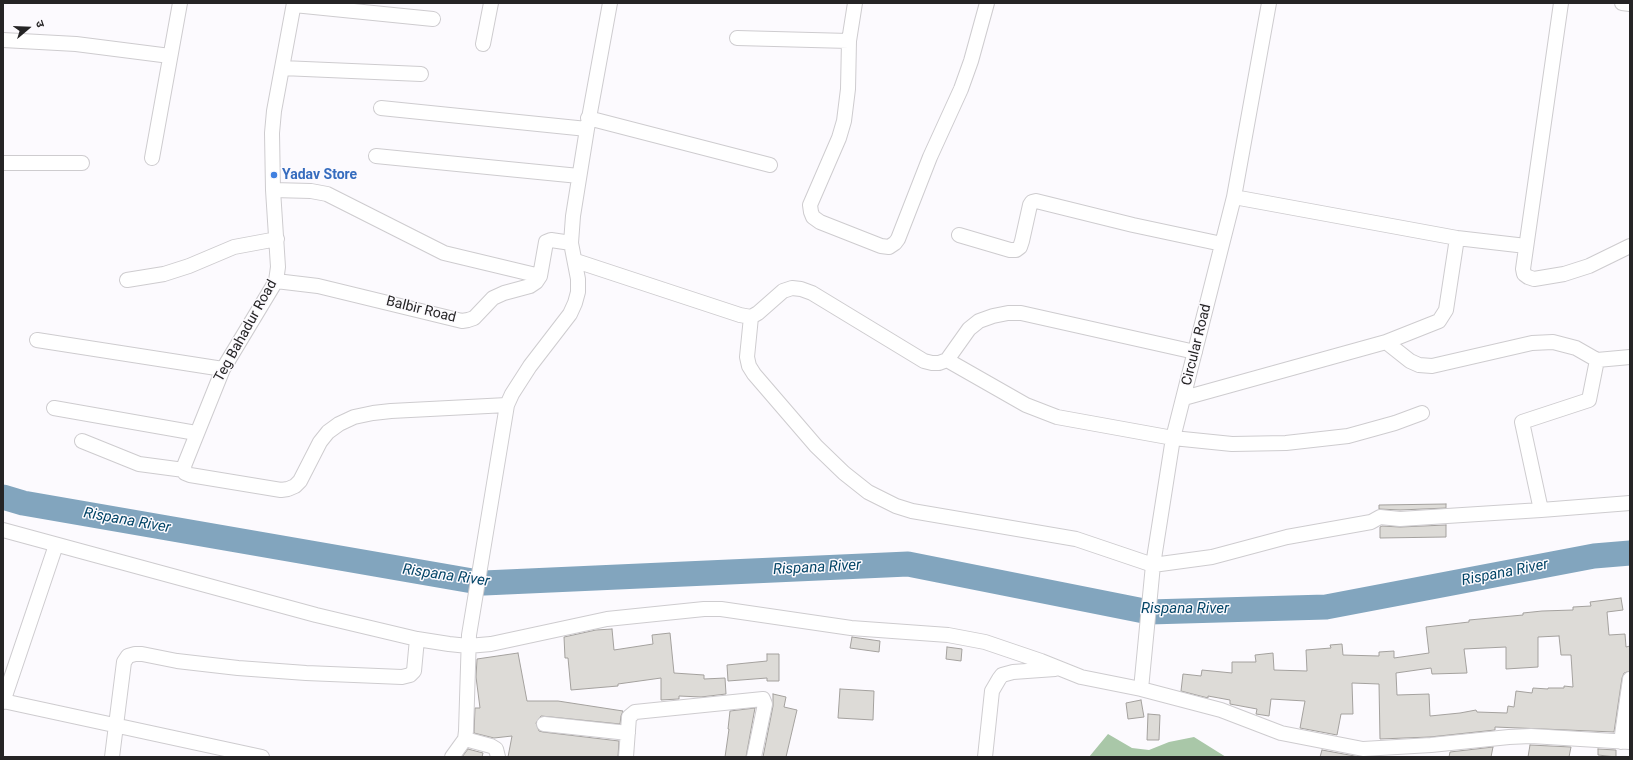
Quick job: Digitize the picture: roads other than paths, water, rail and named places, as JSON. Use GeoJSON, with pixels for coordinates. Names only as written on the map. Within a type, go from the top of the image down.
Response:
{"type":"FeatureCollection","features":[{"type":"Feature","properties":{"kind":"street"},"geometry":{"type":"LineString","coordinates":[[152,158],[180,3]]}},
{"type":"Feature","properties":{"kind":"street"},"geometry":{"type":"LineString","coordinates":[[483,44],[491,3]]}},
{"type":"Feature","properties":{"kind":"street"},"geometry":{"type":"LineString","coordinates":[[452,757],[465,739],[469,640],[507,405],[512,394],[530,366],[570,314],[578,292],[576,261],[571,243],[573,216],[587,124],[610,3]]}},
{"type":"Feature","properties":{"kind":"street"},"geometry":{"type":"LineString","coordinates":[[855,3],[850,41],[848,89],[844,121],[839,138],[810,205],[813,218],[820,222],[881,246],[889,247],[895,244],[898,239],[930,157],[961,89],[973,55],[987,3]]}},
{"type":"Feature","properties":{"kind":"street","name":"Circular Road"},"geometry":{"type":"LineString","coordinates":[[1141,689],[1153,565],[1173,438],[1234,197],[1269,3]]}},
{"type":"Feature","properties":{"kind":"street"},"geometry":{"type":"LineString","coordinates":[[1561,3],[1526,246],[1523,269],[1524,274],[1534,279],[1553,277],[1576,271],[1630,246]]}},
{"type":"Feature","properties":{"kind":"street"},"geometry":{"type":"LineString","coordinates":[[1622,3],[1630,4]]}},
{"type":"Feature","properties":{"kind":"street","name":"Teg Bahadur Road"},"geometry":{"type":"LineString","coordinates":[[184,468],[196,433],[222,369],[276,281],[278,267],[273,190],[272,133],[294,4],[433,19]]}},
{"type":"Feature","properties":{"kind":"street"},"geometry":{"type":"LineString","coordinates":[[737,38],[850,41]]}},
{"type":"Feature","properties":{"kind":"street"},"geometry":{"type":"LineString","coordinates":[[3,40],[76,44],[170,56]]}},
{"type":"Feature","properties":{"kind":"street"},"geometry":{"type":"LineString","coordinates":[[282,68],[421,74]]}},
{"type":"Feature","properties":{"kind":"street"},"geometry":{"type":"LineString","coordinates":[[382,108],[587,124],[770,165]]}},
{"type":"Feature","properties":{"kind":"street"},"geometry":{"type":"LineString","coordinates":[[376,156],[579,176]]}},
{"type":"Feature","properties":{"kind":"street"},"geometry":{"type":"LineString","coordinates":[[3,162],[82,163]]}},
{"type":"Feature","properties":{"kind":"street"},"geometry":{"type":"LineString","coordinates":[[273,190],[311,191],[326,194],[444,254],[540,276],[546,242],[551,240],[571,243]]}},
{"type":"Feature","properties":{"kind":"street"},"geometry":{"type":"LineString","coordinates":[[1234,197],[1457,238],[1526,246]]}},
{"type":"Feature","properties":{"kind":"street"},"geometry":{"type":"LineString","coordinates":[[959,234],[1010,250],[1016,250],[1020,247],[1022,241],[1030,205],[1032,202],[1036,201],[1133,225],[1222,244]]}},
{"type":"Feature","properties":{"kind":"street"},"geometry":{"type":"LineString","coordinates":[[1184,398],[1386,342],[1439,321],[1446,310],[1457,238]]}},
{"type":"Feature","properties":{"kind":"street"},"geometry":{"type":"LineString","coordinates":[[126,280],[164,274],[189,266],[234,247],[276,239]]}},
{"type":"Feature","properties":{"kind":"street"},"geometry":{"type":"LineString","coordinates":[[576,261],[740,315],[751,317],[758,313],[783,291],[792,288],[801,289],[812,293],[924,360],[932,363],[939,363],[947,360],[969,328],[979,321],[1008,313],[1021,313],[1195,352]]}},
{"type":"Feature","properties":{"kind":"street","name":"Balbir Road"},"geometry":{"type":"LineString","coordinates":[[276,281],[318,286],[462,321],[474,318],[493,298],[504,293],[530,286],[536,282],[540,276]]}},
{"type":"Feature","properties":{"kind":"street"},"geometry":{"type":"LineString","coordinates":[[751,317],[747,357],[749,366],[754,374],[816,446],[844,473],[868,492],[896,506],[912,511],[1076,539],[1153,565],[1212,557],[1287,537],[1371,522],[1380,517],[1400,519],[1630,503]]}},
{"type":"Feature","properties":{"kind":"street"},"geometry":{"type":"LineString","coordinates":[[37,340],[222,369]]}},
{"type":"Feature","properties":{"kind":"street"},"geometry":{"type":"LineString","coordinates":[[1386,342],[1410,361],[1419,365],[1432,366],[1532,343],[1553,342],[1576,348],[1597,360],[1630,357]]}},
{"type":"Feature","properties":{"kind":"street"},"geometry":{"type":"LineString","coordinates":[[947,360],[1026,405],[1057,417],[1173,438],[1232,444],[1286,443],[1348,436],[1396,423],[1422,413]]}},
{"type":"Feature","properties":{"kind":"street"},"geometry":{"type":"LineString","coordinates":[[1541,510],[1522,422],[1589,400],[1597,360]]}},
{"type":"Feature","properties":{"kind":"street"},"geometry":{"type":"LineString","coordinates":[[82,441],[139,464],[184,468],[185,473],[190,475],[281,490],[295,486],[300,481],[320,442],[328,432],[339,424],[354,417],[391,411],[507,405]]}},
{"type":"Feature","properties":{"kind":"street"},"geometry":{"type":"LineString","coordinates":[[54,408],[196,433]]}},
{"type":"Feature","properties":{"kind":"street"},"geometry":{"type":"LineString","coordinates":[[3,530],[316,615],[417,639],[469,640],[491,644],[607,619],[704,609],[721,609],[851,628],[948,635],[985,642],[1095,681],[1141,689],[1221,710],[1281,733],[1370,753],[1431,745],[1531,736],[1626,742],[1630,679]]}},
{"type":"Feature","properties":{"kind":"street"},"geometry":{"type":"LineString","coordinates":[[56,545],[3,702],[116,726],[218,752],[262,757]]}},
{"type":"Feature","properties":{"kind":"street"},"geometry":{"type":"LineString","coordinates":[[112,757],[124,662],[128,656],[135,654],[177,661],[238,668],[306,673],[402,677],[410,675],[414,671],[417,639]]}},
{"type":"Feature","properties":{"kind":"street"},"geometry":{"type":"LineString","coordinates":[[985,757],[992,691],[999,678],[1002,675],[1013,672],[1060,669]]}},
{"type":"Feature","properties":{"kind":"street"},"geometry":{"type":"LineString","coordinates":[[626,757],[629,717],[635,712],[763,699],[766,704],[754,757]]}},
{"type":"Feature","properties":{"kind":"street"},"geometry":{"type":"LineString","coordinates":[[544,724],[628,733]]}},
{"type":"Feature","properties":{"kind":"street"},"geometry":{"type":"LineString","coordinates":[[465,739],[491,746],[496,750],[498,757]]}},
{"type":"Feature","properties":{"kind":"waterway","name":"Rispana River"},"geometry":{"type":"LineString","coordinates":[[3,497],[23,503],[484,583],[908,564],[1149,612],[1326,607],[1594,556],[1630,553]]}},
{"type":"Feature","properties":{"kind":"place","name":"Yadav Store"},"geometry":{"type":"Point","coordinates":[274,175]}}]}
